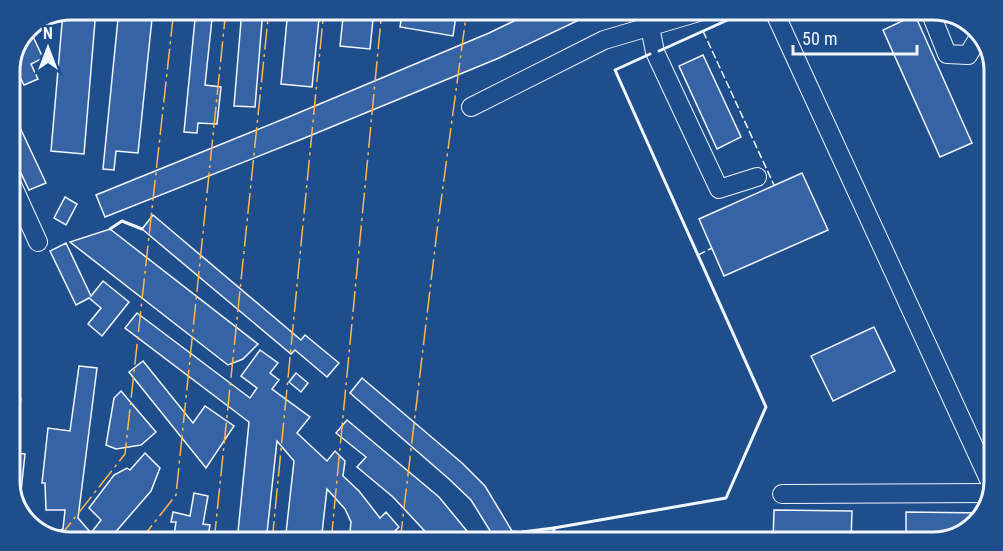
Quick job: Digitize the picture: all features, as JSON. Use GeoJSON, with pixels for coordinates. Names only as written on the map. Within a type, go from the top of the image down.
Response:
{"type":"FeatureCollection","features":[{"type":"Feature","properties":{"kind":"street"},"geometry":{"type":"LineString","coordinates":[[471,107],[604,40],[673,20]]}},
{"type":"Feature","properties":{"kind":"street"},"geometry":{"type":"LineString","coordinates":[[777,20],[984,467]]}},
{"type":"Feature","properties":{"kind":"street"},"geometry":{"type":"LineString","coordinates":[[933,20],[947,54],[968,55],[975,43]]}},
{"type":"Feature","properties":{"kind":"street"},"geometry":{"type":"LineString","coordinates":[[650,27],[655,52],[719,189],[757,177]]}},
{"type":"Feature","properties":{"kind":"street"},"geometry":{"type":"LineString","coordinates":[[20,202],[38,242]]}},
{"type":"Feature","properties":{"kind":"street"},"geometry":{"type":"LineString","coordinates":[[782,494],[982,493]]}},
{"type":"Feature","properties":{"kind":"building"},"geometry":{"type":"Polygon","coordinates":[[[62,20],[95,20],[84,154],[51,151],[62,20]]]}},
{"type":"Feature","properties":{"kind":"building"},"geometry":{"type":"Polygon","coordinates":[[[118,20],[152,20],[138,153],[116,151],[114,170],[103,169],[118,20]]]}},
{"type":"Feature","properties":{"kind":"building"},"geometry":{"type":"Polygon","coordinates":[[[195,20],[212,20],[205,85],[221,87],[217,124],[198,123],[197,133],[184,132],[195,20]]]}},
{"type":"Feature","properties":{"kind":"building"},"geometry":{"type":"Polygon","coordinates":[[[241,20],[262,20],[255,107],[234,106],[241,20]]]}},
{"type":"Feature","properties":{"kind":"building"},"geometry":{"type":"Polygon","coordinates":[[[287,20],[319,20],[312,87],[281,84],[287,20]]]}},
{"type":"Feature","properties":{"kind":"building"},"geometry":{"type":"Polygon","coordinates":[[[343,20],[373,20],[370,49],[340,46],[343,20]]]}},
{"type":"Feature","properties":{"kind":"building"},"geometry":{"type":"Polygon","coordinates":[[[401,20],[455,20],[453,36],[400,27],[401,20]]]}},
{"type":"Feature","properties":{"kind":"building"},"geometry":{"type":"Polygon","coordinates":[[[516,20],[579,20],[499,58],[105,217],[96,195],[516,20]]]}},
{"type":"Feature","properties":{"kind":"building"},"geometry":{"type":"Polygon","coordinates":[[[904,20],[917,20],[972,143],[940,157],[883,30],[904,20]]]}},
{"type":"Feature","properties":{"kind":"building"},"geometry":{"type":"Polygon","coordinates":[[[33,37],[43,58],[31,64],[38,79],[24,85],[20,77],[21,57],[33,37]]]}},
{"type":"Feature","properties":{"kind":"building"},"geometry":{"type":"Polygon","coordinates":[[[703,55],[741,137],[717,149],[679,66],[703,55]]]}},
{"type":"Feature","properties":{"kind":"building"},"geometry":{"type":"Polygon","coordinates":[[[20,127],[46,183],[29,190],[20,171],[20,127]]]}},
{"type":"Feature","properties":{"kind":"building"},"geometry":{"type":"Polygon","coordinates":[[[802,173],[828,230],[724,276],[699,219],[802,173]]]}},
{"type":"Feature","properties":{"kind":"building"},"geometry":{"type":"Polygon","coordinates":[[[65,197],[77,204],[66,225],[54,218],[65,197]]]}},
{"type":"Feature","properties":{"kind":"building"},"geometry":{"type":"Polygon","coordinates":[[[153,215],[301,340],[305,335],[339,363],[327,377],[295,350],[291,354],[142,229],[153,215]]]}},
{"type":"Feature","properties":{"kind":"building"},"geometry":{"type":"Polygon","coordinates":[[[110,229],[258,344],[243,359],[228,365],[70,242],[110,229]]]}},
{"type":"Feature","properties":{"kind":"building"},"geometry":{"type":"Polygon","coordinates":[[[66,243],[91,296],[103,281],[129,302],[102,336],[88,324],[101,308],[89,298],[76,305],[50,251],[66,243]]]}},
{"type":"Feature","properties":{"kind":"building"},"geometry":{"type":"Polygon","coordinates":[[[137,313],[250,398],[257,388],[241,376],[260,350],[278,363],[270,373],[279,380],[272,389],[310,417],[297,433],[327,461],[335,451],[345,461],[343,476],[359,491],[380,518],[386,512],[399,527],[394,532],[350,532],[351,522],[345,509],[327,489],[322,532],[286,532],[294,461],[277,441],[267,532],[238,532],[249,422],[125,328],[137,313]]]}},
{"type":"Feature","properties":{"kind":"building"},"geometry":{"type":"Polygon","coordinates":[[[874,327],[895,371],[833,401],[811,356],[874,327]]]}},
{"type":"Feature","properties":{"kind":"building"},"geometry":{"type":"Polygon","coordinates":[[[143,361],[193,423],[205,406],[234,426],[206,468],[129,372],[143,361]]]}},
{"type":"Feature","properties":{"kind":"building"},"geometry":{"type":"Polygon","coordinates":[[[79,366],[97,368],[78,518],[90,532],[60,530],[63,529],[65,510],[46,510],[45,483],[42,483],[48,428],[70,431],[79,366]]]}},
{"type":"Feature","properties":{"kind":"building"},"geometry":{"type":"Polygon","coordinates":[[[296,373],[308,383],[301,392],[289,382],[296,373]]]}},
{"type":"Feature","properties":{"kind":"building"},"geometry":{"type":"Polygon","coordinates":[[[362,378],[462,463],[485,486],[512,531],[522,532],[491,532],[471,500],[350,393],[362,378]]]}},
{"type":"Feature","properties":{"kind":"building"},"geometry":{"type":"Polygon","coordinates":[[[121,391],[156,432],[141,445],[116,449],[106,445],[114,398],[121,391]]]}},
{"type":"Feature","properties":{"kind":"building"},"geometry":{"type":"Polygon","coordinates":[[[347,420],[439,497],[468,532],[426,532],[393,497],[357,467],[366,457],[336,433],[347,420]]]}},
{"type":"Feature","properties":{"kind":"building"},"geometry":{"type":"Polygon","coordinates":[[[20,453],[25,454],[21,491],[20,453]]]}},
{"type":"Feature","properties":{"kind":"building"},"geometry":{"type":"Polygon","coordinates":[[[145,453],[160,468],[151,491],[116,532],[92,532],[101,520],[89,508],[114,475],[127,468],[130,470],[145,453]]]}},
{"type":"Feature","properties":{"kind":"building"},"geometry":{"type":"Polygon","coordinates":[[[194,493],[208,496],[203,524],[210,525],[209,532],[174,532],[176,522],[171,522],[173,512],[190,516],[194,493]]]}},
{"type":"Feature","properties":{"kind":"building"},"geometry":{"type":"Polygon","coordinates":[[[774,510],[852,511],[851,532],[773,532],[774,510]]]}},
{"type":"Feature","properties":{"kind":"building"},"geometry":{"type":"Polygon","coordinates":[[[906,512],[972,513],[958,525],[946,530],[906,532],[906,512]]]}},
{"type":"Feature","properties":{"kind":"fence"},"geometry":{"type":"LineString","coordinates":[[703,31],[774,185]]}},
{"type":"Feature","properties":{"kind":"fence"},"geometry":{"type":"LineString","coordinates":[[698,255],[712,248]]}},
{"type":"Feature","properties":{"kind":"wall"},"geometry":{"type":"LineString","coordinates":[[659,51],[728,20]]}},
{"type":"Feature","properties":{"kind":"wall"},"geometry":{"type":"LineString","coordinates":[[554,528],[726,498],[766,407],[615,70],[650,54]]}},
{"type":"Feature","properties":{"kind":"wall"},"geometry":{"type":"LineString","coordinates":[[110,229],[122,221],[142,229]]}},
{"type":"Feature","properties":{"kind":"wall"},"geometry":{"type":"LineString","coordinates":[[522,532],[554,528],[554,532]]}},
{"type":"Feature","properties":{"kind":"power"},"geometry":{"type":"LineString","coordinates":[[64,531],[125,454],[173,20]]}},
{"type":"Feature","properties":{"kind":"power"},"geometry":{"type":"LineString","coordinates":[[147,532],[176,495],[225,20]]}},
{"type":"Feature","properties":{"kind":"power"},"geometry":{"type":"LineString","coordinates":[[215,532],[268,20]]}},
{"type":"Feature","properties":{"kind":"power"},"geometry":{"type":"LineString","coordinates":[[273,532],[323,20]]}},
{"type":"Feature","properties":{"kind":"power"},"geometry":{"type":"LineString","coordinates":[[332,532],[381,20]]}},
{"type":"Feature","properties":{"kind":"power"},"geometry":{"type":"LineString","coordinates":[[401,532],[437,231],[466,20]]}}]}
